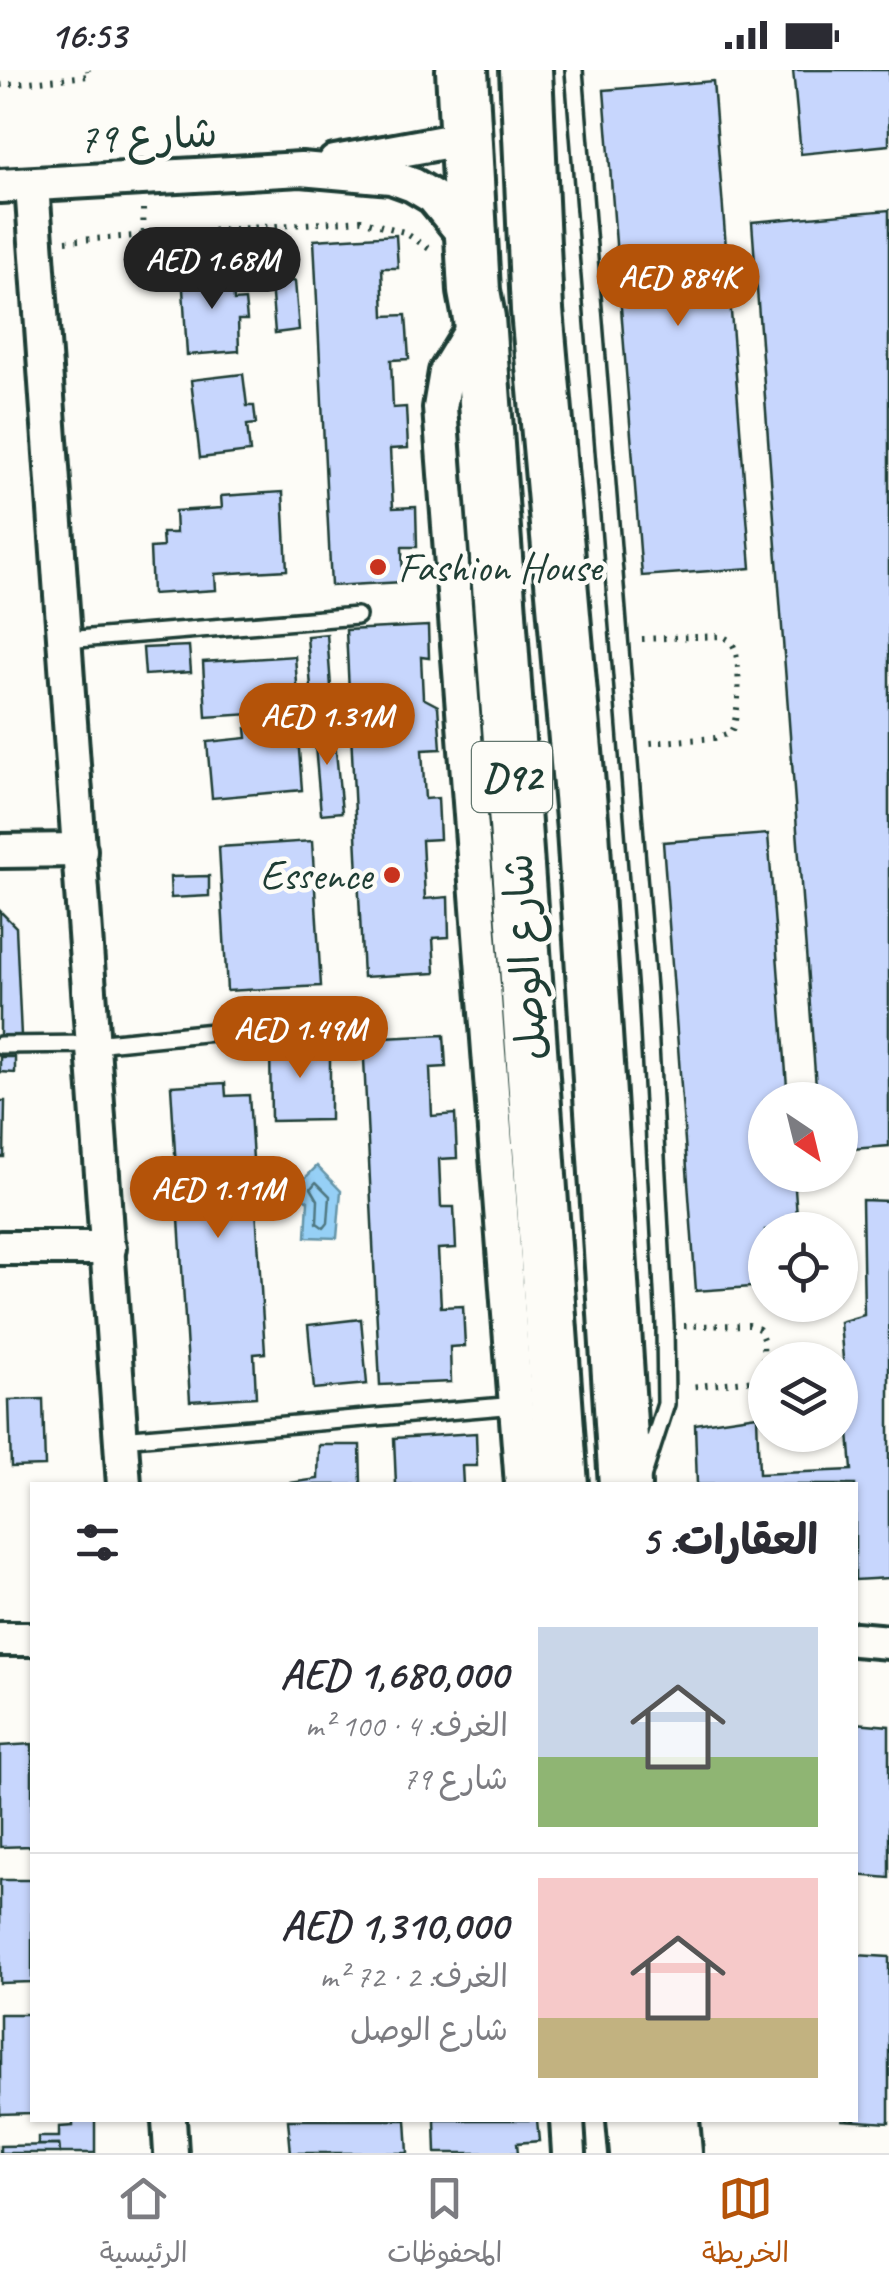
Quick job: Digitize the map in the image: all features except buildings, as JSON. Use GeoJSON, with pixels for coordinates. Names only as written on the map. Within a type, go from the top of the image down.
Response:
{"type":"FeatureCollection","features":[{"type":"Feature","properties":{"kind":"main road","name":"شارع الوصل"},"geometry":{"type":"LineString","coordinates":[[462,70],[562,1482]]}},
{"type":"Feature","properties":{"kind":"main road","name":"شارع الوصل"},"geometry":{"type":"LineString","coordinates":[[526,70],[537,310],[583,830],[625,1482]]}},
{"type":"Feature","properties":{"kind":"main road"},"geometry":{"type":"LineString","coordinates":[[466,138],[486,137],[502,153],[514,253],[522,283],[537,310]]}},
{"type":"Feature","properties":{"kind":"main road"},"geometry":{"type":"LineString","coordinates":[[606,2122],[608,2153]]}},
{"type":"Feature","properties":{"kind":"main road"},"geometry":{"type":"LineString","coordinates":[[633,2122],[636,2153]]}},
{"type":"Feature","properties":{"kind":"main road"},"geometry":{"type":"LineString","coordinates":[[676,2122],[676,2153]]}},
{"type":"Feature","properties":{"kind":"street","name":"شارع 79"},"geometry":{"type":"LineString","coordinates":[[302,170],[466,138]]}},
{"type":"Feature","properties":{"kind":"street","name":"شارع 79"},"geometry":{"type":"LineString","coordinates":[[16,186],[302,170],[391,178],[433,197],[450,214],[476,285]]}},
{"type":"Feature","properties":{"kind":"street"},"geometry":{"type":"LineString","coordinates":[[16,186],[35,243],[124,1482]]}},
{"type":"Feature","properties":{"kind":"street"},"geometry":{"type":"LineString","coordinates":[[476,285],[446,372],[440,408],[522,1482]]}},
{"type":"Feature","properties":{"kind":"street"},"geometry":{"type":"LineString","coordinates":[[0,851],[80,850]]}},
{"type":"Feature","properties":{"kind":"street"},"geometry":{"type":"LineString","coordinates":[[0,1248],[109,1248]]}},
{"type":"Feature","properties":{"kind":"street"},"geometry":{"type":"LineString","coordinates":[[0,1638],[30,1639]]}},
{"type":"Feature","properties":{"kind":"street"},"geometry":{"type":"LineString","coordinates":[[858,1638],[889,1642]]}},
{"type":"Feature","properties":{"kind":"street"},"geometry":{"type":"LineString","coordinates":[[168,2122],[170,2153]]}},
{"type":"Feature","properties":{"kind":"street"},"geometry":{"type":"LineString","coordinates":[[567,2122],[570,2153]]}},
{"type":"Feature","properties":{"kind":"street"},"geometry":{"type":"LineString","coordinates":[[677,2122],[698,2153]]}},
{"type":"Feature","properties":{"kind":"lane"},"geometry":{"type":"LineString","coordinates":[[574,70],[647,989],[668,1389],[659,1434],[640,1482]]}},
{"type":"Feature","properties":{"kind":"lane"},"geometry":{"type":"LineString","coordinates":[[66,640],[356,616]]}},
{"type":"Feature","properties":{"kind":"lane"},"geometry":{"type":"LineString","coordinates":[[0,1045],[94,1044],[373,1016]]}},
{"type":"Feature","properties":{"kind":"lane"},"geometry":{"type":"LineString","coordinates":[[120,1439],[516,1405]]}},
{"type":"Feature","properties":{"kind":"path"},"geometry":{"type":"LineString","coordinates":[[0,85],[89,76],[88,70]]}},
{"type":"Feature","properties":{"kind":"path"},"geometry":{"type":"LineString","coordinates":[[35,243],[361,220],[404,232],[476,285]]}},
{"type":"Feature","properties":{"kind":"path"},"geometry":{"type":"LineString","coordinates":[[618,640],[716,636],[727,638],[735,652],[738,715],[730,734],[628,745]]}},
{"type":"Feature","properties":{"kind":"path"},"geometry":{"type":"LineString","coordinates":[[665,1326],[750,1325],[759,1329],[764,1339],[764,1370],[755,1380],[668,1389]]}},
{"type":"Feature","properties":{"kind":"water"},"geometry":{"type":"Polygon","coordinates":[[[317,1166],[341,1191],[337,1238],[306,1237],[308,1201],[292,1191],[317,1166]]]}},
{"type":"Feature","properties":{"kind":"place","name":"Fashion House"},"geometry":{"type":"Point","coordinates":[378,567]}},
{"type":"Feature","properties":{"kind":"place","name":"Essence"},"geometry":{"type":"Point","coordinates":[392,875]}}]}
